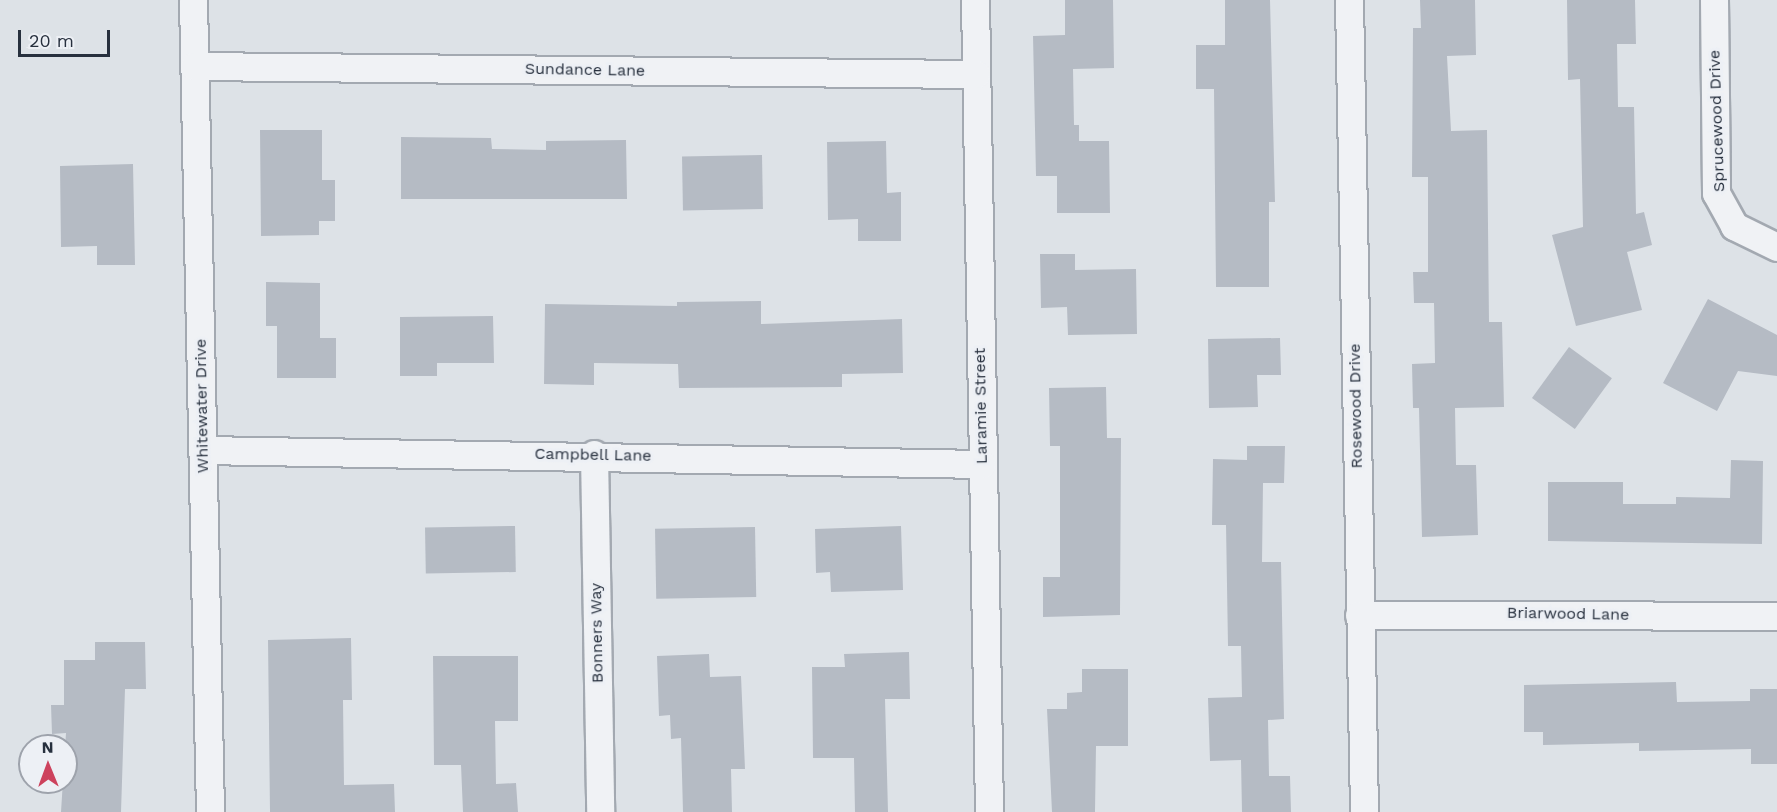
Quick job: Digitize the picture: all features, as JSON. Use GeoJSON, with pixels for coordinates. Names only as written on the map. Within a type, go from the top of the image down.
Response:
{"type":"FeatureCollection","features":[{"type":"Feature","properties":{"kind":"street","name":"Whitewater Drive"},"geometry":{"type":"LineString","coordinates":[[193,0],[210,812]]}},
{"type":"Feature","properties":{"kind":"street","name":"Laramie Street"},"geometry":{"type":"LineString","coordinates":[[975,0],[989,812]]}},
{"type":"Feature","properties":{"kind":"street","name":"Rosewood Drive"},"geometry":{"type":"LineString","coordinates":[[1349,0],[1364,812]]}},
{"type":"Feature","properties":{"kind":"street","name":"Sprucewood Drive"},"geometry":{"type":"LineString","coordinates":[[1714,0],[1716,193],[1734,226],[1777,246]]}},
{"type":"Feature","properties":{"kind":"street","name":"Sundance Lane"},"geometry":{"type":"LineString","coordinates":[[194,66],[976,74]]}},
{"type":"Feature","properties":{"kind":"street","name":"Campbell Lane"},"geometry":{"type":"LineString","coordinates":[[203,450],[594,454],[982,464]]}},
{"type":"Feature","properties":{"kind":"street","name":"Bonners Way"},"geometry":{"type":"LineString","coordinates":[[594,454],[600,812]]}},
{"type":"Feature","properties":{"kind":"street","name":"Briarwood Lane"},"geometry":{"type":"LineString","coordinates":[[1359,615],[1777,616]]}},
{"type":"Feature","properties":{"kind":"building"},"geometry":{"type":"Polygon","coordinates":[[[1065,0],[1113,0],[1114,68],[1073,69],[1074,125],[1079,125],[1079,141],[1109,141],[1110,213],[1057,213],[1057,176],[1036,176],[1033,36],[1065,35],[1065,0]]]}},
{"type":"Feature","properties":{"kind":"building"},"geometry":{"type":"Polygon","coordinates":[[[1225,0],[1270,0],[1275,202],[1269,202],[1269,287],[1216,287],[1214,89],[1196,89],[1196,45],[1225,45],[1225,0]]]}},
{"type":"Feature","properties":{"kind":"building"},"geometry":{"type":"Polygon","coordinates":[[[1420,0],[1475,0],[1476,55],[1447,56],[1451,131],[1487,130],[1489,322],[1502,322],[1504,407],[1455,408],[1456,465],[1476,465],[1478,535],[1422,537],[1419,408],[1413,408],[1412,364],[1435,363],[1434,303],[1414,303],[1413,272],[1428,272],[1428,177],[1412,177],[1413,28],[1421,28],[1420,0]]]}},
{"type":"Feature","properties":{"kind":"building"},"geometry":{"type":"Polygon","coordinates":[[[1567,0],[1635,0],[1636,44],[1617,44],[1618,107],[1634,107],[1636,214],[1644,212],[1652,245],[1627,252],[1642,310],[1576,326],[1552,235],[1583,227],[1580,79],[1568,80],[1567,0]]]}},
{"type":"Feature","properties":{"kind":"building"},"geometry":{"type":"Polygon","coordinates":[[[260,130],[322,130],[322,180],[335,180],[335,221],[319,221],[319,235],[261,236],[260,130]]]}},
{"type":"Feature","properties":{"kind":"building"},"geometry":{"type":"Polygon","coordinates":[[[401,137],[491,138],[492,149],[546,150],[546,141],[626,140],[627,199],[401,199],[401,137]]]}},
{"type":"Feature","properties":{"kind":"building"},"geometry":{"type":"Polygon","coordinates":[[[886,141],[887,193],[901,192],[901,241],[858,241],[858,219],[828,220],[827,142],[886,141]]]}},
{"type":"Feature","properties":{"kind":"building"},"geometry":{"type":"Polygon","coordinates":[[[762,155],[763,209],[683,210],[682,156],[762,155]]]}},
{"type":"Feature","properties":{"kind":"building"},"geometry":{"type":"Polygon","coordinates":[[[133,164],[135,265],[97,265],[97,246],[61,247],[60,166],[133,164]]]}},
{"type":"Feature","properties":{"kind":"building"},"geometry":{"type":"Polygon","coordinates":[[[1040,254],[1075,254],[1075,270],[1136,269],[1137,334],[1068,335],[1067,307],[1041,308],[1040,254]]]}},
{"type":"Feature","properties":{"kind":"building"},"geometry":{"type":"Polygon","coordinates":[[[266,282],[320,283],[320,338],[336,338],[336,378],[277,378],[277,326],[266,326],[266,282]]]}},
{"type":"Feature","properties":{"kind":"building"},"geometry":{"type":"Polygon","coordinates":[[[1708,299],[1777,335],[1777,376],[1738,371],[1717,411],[1663,383],[1708,299]]]}},
{"type":"Feature","properties":{"kind":"building"},"geometry":{"type":"Polygon","coordinates":[[[761,301],[761,324],[902,319],[903,373],[842,374],[842,387],[679,388],[678,364],[594,363],[594,385],[544,384],[545,304],[677,306],[677,302],[761,301]]]}},
{"type":"Feature","properties":{"kind":"building"},"geometry":{"type":"Polygon","coordinates":[[[493,316],[494,363],[437,363],[437,376],[400,376],[400,317],[493,316]]]}},
{"type":"Feature","properties":{"kind":"building"},"geometry":{"type":"Polygon","coordinates":[[[1280,338],[1281,375],[1257,375],[1258,407],[1209,408],[1208,339],[1280,338]]]}},
{"type":"Feature","properties":{"kind":"building"},"geometry":{"type":"Polygon","coordinates":[[[1569,347],[1612,378],[1575,429],[1532,398],[1569,347]]]}},
{"type":"Feature","properties":{"kind":"building"},"geometry":{"type":"Polygon","coordinates":[[[1106,387],[1107,438],[1121,438],[1120,615],[1043,617],[1043,577],[1060,577],[1060,446],[1050,446],[1049,388],[1106,387]]]}},
{"type":"Feature","properties":{"kind":"building"},"geometry":{"type":"Polygon","coordinates":[[[1247,446],[1285,446],[1284,483],[1263,483],[1262,562],[1281,562],[1284,719],[1268,720],[1269,776],[1290,776],[1291,812],[1242,812],[1241,760],[1210,761],[1208,698],[1242,697],[1241,646],[1228,646],[1226,525],[1212,525],[1213,459],[1247,460],[1247,446]]]}},
{"type":"Feature","properties":{"kind":"building"},"geometry":{"type":"Polygon","coordinates":[[[1731,460],[1763,461],[1762,544],[1548,541],[1548,482],[1623,482],[1623,504],[1676,504],[1676,497],[1730,498],[1731,460]]]}},
{"type":"Feature","properties":{"kind":"building"},"geometry":{"type":"Polygon","coordinates":[[[515,526],[516,572],[426,574],[425,528],[515,526]]]}},
{"type":"Feature","properties":{"kind":"building"},"geometry":{"type":"Polygon","coordinates":[[[901,526],[903,590],[831,592],[830,572],[816,573],[815,529],[901,526]]]}},
{"type":"Feature","properties":{"kind":"building"},"geometry":{"type":"Polygon","coordinates":[[[755,527],[756,597],[656,599],[655,529],[755,527]]]}},
{"type":"Feature","properties":{"kind":"building"},"geometry":{"type":"Polygon","coordinates":[[[351,638],[352,700],[343,700],[344,785],[394,784],[395,812],[270,812],[268,640],[351,638]]]}},
{"type":"Feature","properties":{"kind":"building"},"geometry":{"type":"Polygon","coordinates":[[[95,642],[145,642],[146,689],[125,689],[121,812],[61,812],[62,794],[78,794],[78,734],[52,734],[51,705],[64,705],[64,660],[95,660],[95,642]]]}},
{"type":"Feature","properties":{"kind":"building"},"geometry":{"type":"Polygon","coordinates":[[[909,652],[910,699],[885,699],[888,812],[855,812],[854,758],[813,758],[812,667],[845,667],[844,654],[909,652]]]}},
{"type":"Feature","properties":{"kind":"building"},"geometry":{"type":"Polygon","coordinates":[[[709,654],[710,677],[741,676],[745,769],[731,769],[732,812],[683,812],[681,738],[671,739],[670,715],[659,716],[657,656],[709,654]]]}},
{"type":"Feature","properties":{"kind":"building"},"geometry":{"type":"Polygon","coordinates":[[[433,656],[518,656],[518,721],[495,721],[496,784],[516,783],[518,812],[463,812],[461,765],[434,765],[433,656]]]}},
{"type":"Feature","properties":{"kind":"building"},"geometry":{"type":"Polygon","coordinates":[[[1082,669],[1128,669],[1128,746],[1096,746],[1095,812],[1052,812],[1047,709],[1067,709],[1067,693],[1082,692],[1082,669]]]}},
{"type":"Feature","properties":{"kind":"building"},"geometry":{"type":"Polygon","coordinates":[[[1676,682],[1677,702],[1750,701],[1750,689],[1777,689],[1777,764],[1751,764],[1751,749],[1639,751],[1639,743],[1543,745],[1543,732],[1524,732],[1524,685],[1676,682]]]}}]}
